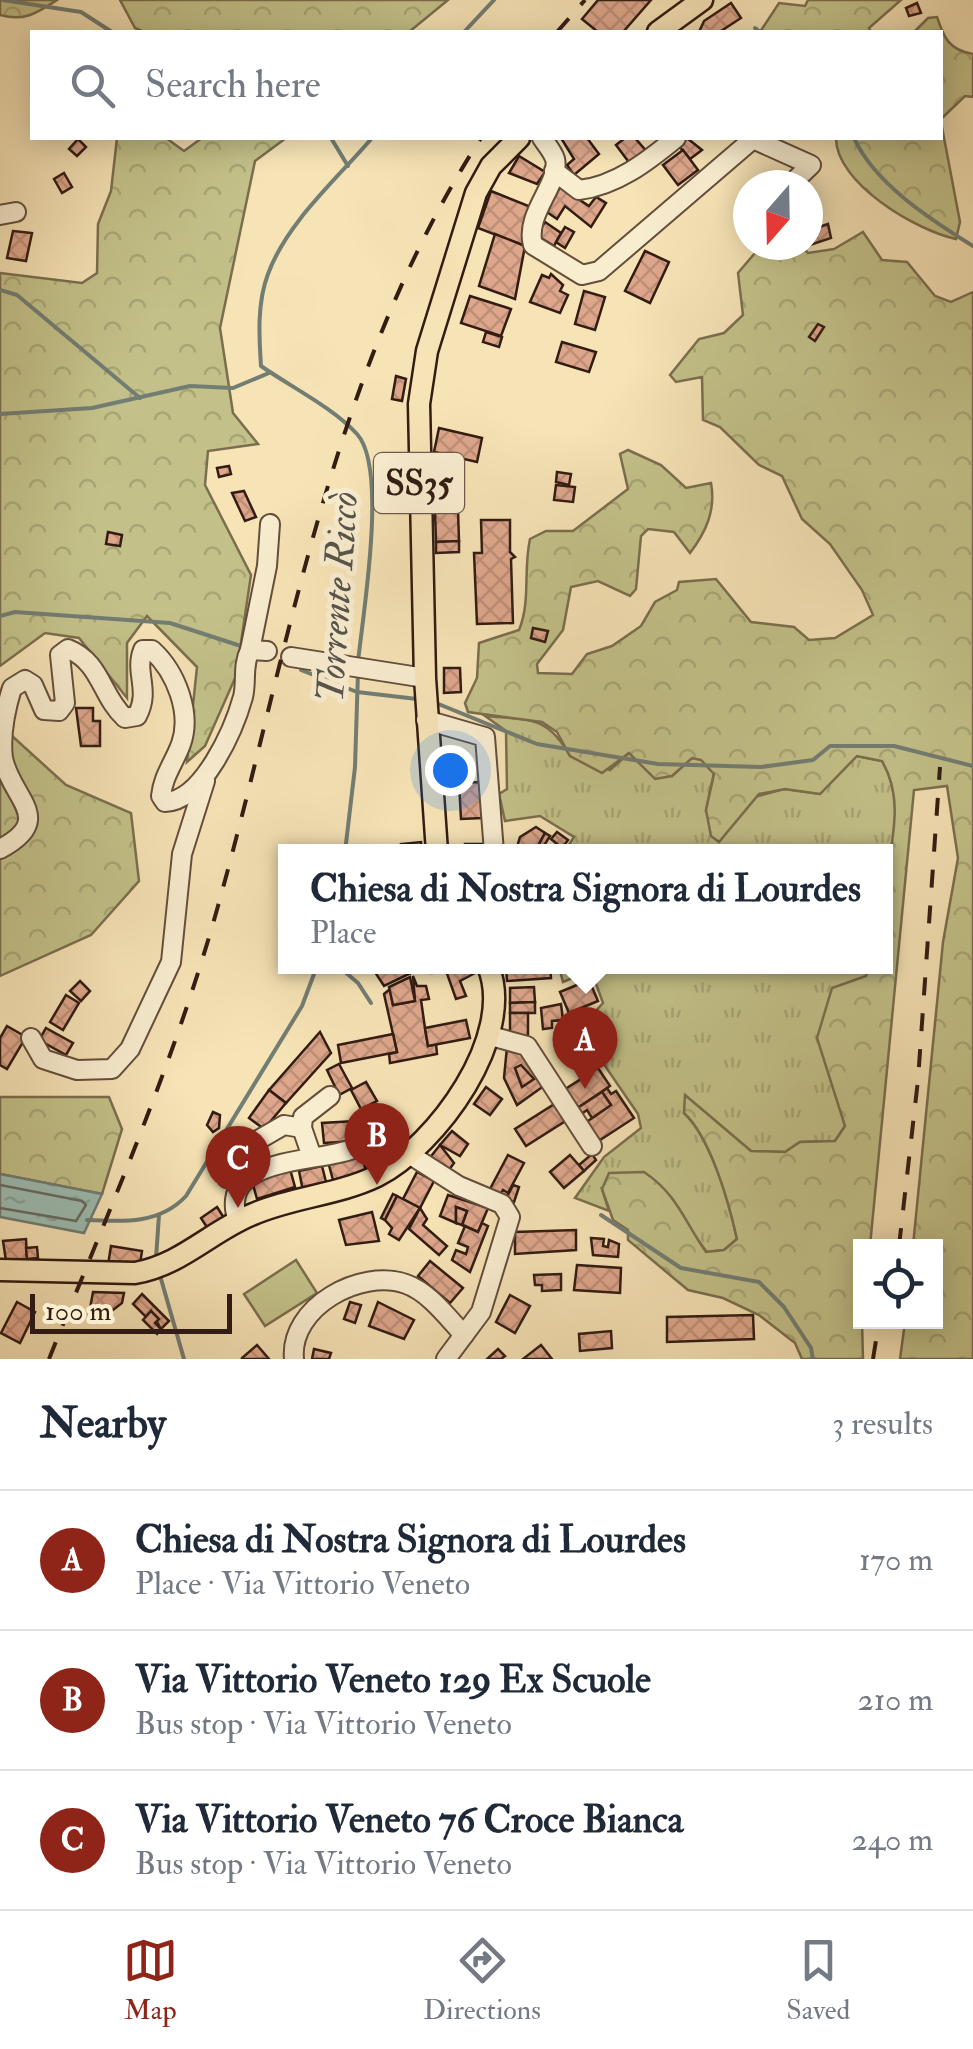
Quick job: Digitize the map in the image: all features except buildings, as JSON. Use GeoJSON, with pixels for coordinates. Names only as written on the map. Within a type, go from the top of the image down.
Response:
{"type":"FeatureCollection","features":[{"type":"Feature","properties":{"kind":"main road"},"geometry":{"type":"LineString","coordinates":[[661,30],[699,2]]}},
{"type":"Feature","properties":{"kind":"main road","name":"SS35"},"geometry":{"type":"LineString","coordinates":[[436,844],[426,720],[416,678],[422,374],[476,193],[492,166],[518,140]]}},
{"type":"Feature","properties":{"kind":"main road"},"geometry":{"type":"LineString","coordinates":[[0,1270],[156,1270],[238,1222],[277,1205],[360,1183],[409,1154],[471,1078],[491,1036],[495,994],[490,974]]}},
{"type":"Feature","properties":{"kind":"street"},"geometry":{"type":"LineString","coordinates":[[543,140],[555,159],[554,171],[533,220],[533,246],[582,276],[599,270],[751,140]]}},
{"type":"Feature","properties":{"kind":"street"},"geometry":{"type":"LineString","coordinates":[[554,171],[580,190],[600,188],[673,140]]}},
{"type":"Feature","properties":{"kind":"street"},"geometry":{"type":"LineString","coordinates":[[754,140],[811,165],[806,170]]}},
{"type":"Feature","properties":{"kind":"street"},"geometry":{"type":"LineString","coordinates":[[32,1038],[43,1059],[77,1070],[112,1069],[130,1049],[171,962],[182,854],[207,774],[244,695],[244,661],[258,650],[270,524]]}},
{"type":"Feature","properties":{"kind":"street"},"geometry":{"type":"LineString","coordinates":[[0,849],[19,839],[28,824],[29,810],[3,759],[2,725],[12,688],[25,680],[33,685],[44,710],[58,711],[65,703],[60,655],[68,649],[96,668],[114,708],[125,718],[137,716],[146,700],[140,658],[143,650],[152,650],[161,658],[186,711],[183,740],[162,780],[164,802],[174,802],[207,774]]}},
{"type":"Feature","properties":{"kind":"street"},"geometry":{"type":"LineString","coordinates":[[291,657],[416,678]]}},
{"type":"Feature","properties":{"kind":"street"},"geometry":{"type":"LineString","coordinates":[[426,720],[485,737],[493,844]]}},
{"type":"Feature","properties":{"kind":"street"},"geometry":{"type":"LineString","coordinates":[[491,1036],[525,1044],[592,1146]]}},
{"type":"Feature","properties":{"kind":"street"},"geometry":{"type":"LineString","coordinates":[[312,1157],[302,1128],[308,1110],[330,1096]]}},
{"type":"Feature","properties":{"kind":"street"},"geometry":{"type":"LineString","coordinates":[[228,1178],[246,1147],[284,1125],[302,1128]]}},
{"type":"Feature","properties":{"kind":"street"},"geometry":{"type":"LineString","coordinates":[[238,1222],[232,1205],[240,1188],[263,1168],[359,1147],[379,1130]]}},
{"type":"Feature","properties":{"kind":"street"},"geometry":{"type":"LineString","coordinates":[[409,1154],[459,1186],[509,1209],[510,1217],[481,1312],[446,1359]]}},
{"type":"Feature","properties":{"kind":"street"},"geometry":{"type":"LineString","coordinates":[[294,1359],[295,1334],[302,1323],[320,1306],[364,1280],[389,1279],[411,1285],[464,1336]]}},
{"type":"Feature","properties":{"kind":"green space"},"geometry":{"type":"Polygon","coordinates":[[[0,0],[57,0],[37,12],[16,17],[0,15],[0,0]]]}},
{"type":"Feature","properties":{"kind":"green space"},"geometry":{"type":"Polygon","coordinates":[[[120,0],[448,0],[411,30],[135,28],[120,0]]]}},
{"type":"Feature","properties":{"kind":"green space"},"geometry":{"type":"Polygon","coordinates":[[[808,0],[901,0],[870,30],[761,30],[779,3],[805,6],[808,0]]]}},
{"type":"Feature","properties":{"kind":"green space"},"geometry":{"type":"Polygon","coordinates":[[[937,17],[942,30],[916,30],[928,18],[937,17]]]}},
{"type":"Feature","properties":{"kind":"green space"},"geometry":{"type":"Polygon","coordinates":[[[943,33],[958,49],[973,54],[973,97],[965,96],[943,117],[943,33]]]}},
{"type":"Feature","properties":{"kind":"green space"},"geometry":{"type":"Polygon","coordinates":[[[943,133],[960,222],[956,239],[920,226],[881,202],[849,172],[839,155],[836,140],[943,140],[943,133]]]}},
{"type":"Feature","properties":{"kind":"green space"},"geometry":{"type":"Polygon","coordinates":[[[117,140],[169,140],[184,151],[199,140],[283,140],[255,161],[220,328],[233,413],[258,444],[208,451],[205,485],[251,575],[236,676],[205,746],[187,762],[197,667],[147,616],[127,643],[127,698],[79,638],[45,633],[0,666],[0,273],[82,283],[97,273],[98,224],[111,191],[117,140]]]}},
{"type":"Feature","properties":{"kind":"green space"},"geometry":{"type":"Polygon","coordinates":[[[863,232],[882,260],[907,262],[935,296],[951,302],[973,292],[973,1359],[900,1359],[904,1329],[943,1329],[943,1239],[914,1239],[943,942],[958,858],[947,786],[914,790],[871,1239],[853,1239],[853,1329],[862,1329],[863,1359],[802,1359],[795,1343],[759,1315],[723,1298],[688,1290],[628,1240],[628,1230],[613,1220],[602,1189],[609,1173],[644,1172],[673,1199],[706,1252],[724,1250],[737,1239],[734,1224],[711,1154],[684,1113],[685,1095],[751,1151],[785,1152],[800,1142],[835,1141],[845,1126],[817,1038],[832,988],[867,974],[893,974],[892,844],[895,810],[882,761],[857,756],[820,794],[785,789],[759,794],[719,842],[711,836],[706,810],[714,774],[701,760],[692,758],[672,776],[655,779],[629,753],[602,773],[570,756],[557,732],[542,722],[468,712],[465,703],[477,678],[479,643],[519,630],[525,608],[530,539],[546,531],[573,531],[628,489],[620,454],[628,450],[661,465],[686,488],[711,483],[711,511],[705,529],[690,553],[674,532],[648,529],[641,536],[636,589],[630,596],[598,581],[571,587],[563,630],[537,664],[538,673],[572,674],[587,654],[612,646],[641,626],[655,602],[677,590],[679,582],[716,579],[751,622],[794,627],[809,640],[835,638],[873,615],[862,590],[830,544],[802,519],[782,476],[759,465],[720,427],[703,420],[702,377],[676,382],[670,375],[699,339],[724,333],[743,315],[738,273],[749,260],[823,260],[823,251],[834,249],[863,232]]]}},
{"type":"Feature","properties":{"kind":"green space"},"geometry":{"type":"Polygon","coordinates":[[[485,716],[545,726],[570,756],[610,770],[629,753],[672,776],[692,758],[701,759],[714,773],[706,810],[784,789],[820,794],[856,756],[882,761],[893,793],[893,844],[570,844],[574,837],[540,816],[505,821],[499,794],[507,789],[506,731],[485,716]]]}},
{"type":"Feature","properties":{"kind":"green space"},"geometry":{"type":"Polygon","coordinates":[[[0,725],[66,785],[131,813],[139,881],[91,935],[0,976],[0,725]]]}},
{"type":"Feature","properties":{"kind":"green space"},"geometry":{"type":"Polygon","coordinates":[[[561,974],[582,974],[563,982],[561,974]]]}},
{"type":"Feature","properties":{"kind":"green space"},"geometry":{"type":"Polygon","coordinates":[[[592,974],[868,974],[842,1108],[845,1126],[835,1141],[800,1142],[785,1152],[751,1151],[686,1096],[684,1113],[711,1154],[734,1224],[737,1239],[724,1250],[707,1252],[686,1225],[602,1189],[609,1211],[575,1198],[604,1157],[641,1128],[638,1114],[601,1060],[592,1063],[574,1035],[603,1003],[592,974]]]}},
{"type":"Feature","properties":{"kind":"green space"},"geometry":{"type":"Polygon","coordinates":[[[0,1097],[109,1097],[122,1129],[102,1194],[0,1174],[0,1097]]]}},
{"type":"Feature","properties":{"kind":"green space"},"geometry":{"type":"Polygon","coordinates":[[[296,1260],[317,1293],[265,1326],[244,1294],[296,1260]]]}},
{"type":"Feature","properties":{"kind":"water"},"geometry":{"type":"Polygon","coordinates":[[[0,1174],[102,1194],[84,1233],[0,1217],[0,1174]]]}},
{"type":"Feature","properties":{"kind":"waterway"},"geometry":{"type":"LineString","coordinates":[[3,0],[81,12],[109,30]]}},
{"type":"Feature","properties":{"kind":"waterway","name":"Torrente Riccò"},"geometry":{"type":"LineString","coordinates":[[466,30],[494,0]]}},
{"type":"Feature","properties":{"kind":"waterway"},"geometry":{"type":"LineString","coordinates":[[332,140],[348,166]]}},
{"type":"Feature","properties":{"kind":"waterway","name":"Torrente Riccò"},"geometry":{"type":"LineString","coordinates":[[358,662],[371,542],[371,477],[366,452],[357,434],[336,415],[261,366],[260,320],[268,274],[287,237],[370,140]]}},
{"type":"Feature","properties":{"kind":"waterway"},"geometry":{"type":"LineString","coordinates":[[855,140],[890,186],[922,213],[973,246]]}},
{"type":"Feature","properties":{"kind":"waterway"},"geometry":{"type":"LineString","coordinates":[[0,290],[17,295],[140,398]]}},
{"type":"Feature","properties":{"kind":"waterway"},"geometry":{"type":"LineString","coordinates":[[0,414],[92,408],[190,386],[233,388],[269,373]]}},
{"type":"Feature","properties":{"kind":"waterway"},"geometry":{"type":"LineString","coordinates":[[0,616],[15,612],[170,623],[244,647]]}},
{"type":"Feature","properties":{"kind":"waterway","name":"Torrente Riccò"},"geometry":{"type":"LineString","coordinates":[[301,670],[357,692],[417,699]]}},
{"type":"Feature","properties":{"kind":"waterway","name":"Torrente Riccò"},"geometry":{"type":"LineString","coordinates":[[346,844],[355,767],[358,672]]}},
{"type":"Feature","properties":{"kind":"waterway"},"geometry":{"type":"LineString","coordinates":[[436,703],[537,744],[658,764],[761,767],[813,760],[830,746],[894,746],[973,766]]}},
{"type":"Feature","properties":{"kind":"waterway","name":"Torrente Riccò"},"geometry":{"type":"LineString","coordinates":[[87,1220],[128,1221],[153,1216],[186,1196],[302,1006],[314,974]]}},
{"type":"Feature","properties":{"kind":"waterway"},"geometry":{"type":"LineString","coordinates":[[347,974],[371,1003]]}},
{"type":"Feature","properties":{"kind":"waterway"},"geometry":{"type":"LineString","coordinates":[[156,1258],[159,1215]]}},
{"type":"Feature","properties":{"kind":"waterway"},"geometry":{"type":"LineString","coordinates":[[601,1215],[681,1268],[759,1282],[784,1307],[811,1348],[813,1359]]}},
{"type":"Feature","properties":{"kind":"waterway"},"geometry":{"type":"LineString","coordinates":[[159,1272],[184,1359]]}},
{"type":"Feature","properties":{"kind":"railway"},"geometry":{"type":"LineString","coordinates":[[559,30],[585,0]]}},
{"type":"Feature","properties":{"kind":"railway"},"geometry":{"type":"LineString","coordinates":[[49,1359],[140,1135],[201,964],[294,609],[351,414],[387,319],[430,227],[480,140]]}},
{"type":"Feature","properties":{"kind":"railway"},"geometry":{"type":"LineString","coordinates":[[900,1239],[918,1080],[940,767]]}},
{"type":"Feature","properties":{"kind":"railway"},"geometry":{"type":"LineString","coordinates":[[873,1359],[878,1329]]}},
{"type":"Feature","properties":{"kind":"place","name":"Chiesa di Nostra Signora di Lourdes"},"geometry":{"type":"Point","coordinates":[585,1089]}},
{"type":"Feature","properties":{"kind":"place","name":"Via Vittorio Veneto 129 Ex Scuole"},"geometry":{"type":"Point","coordinates":[377,1185]}},
{"type":"Feature","properties":{"kind":"place","name":"Via Vittorio Veneto 76 Croce Bianca"},"geometry":{"type":"Point","coordinates":[238,1208]}}]}
